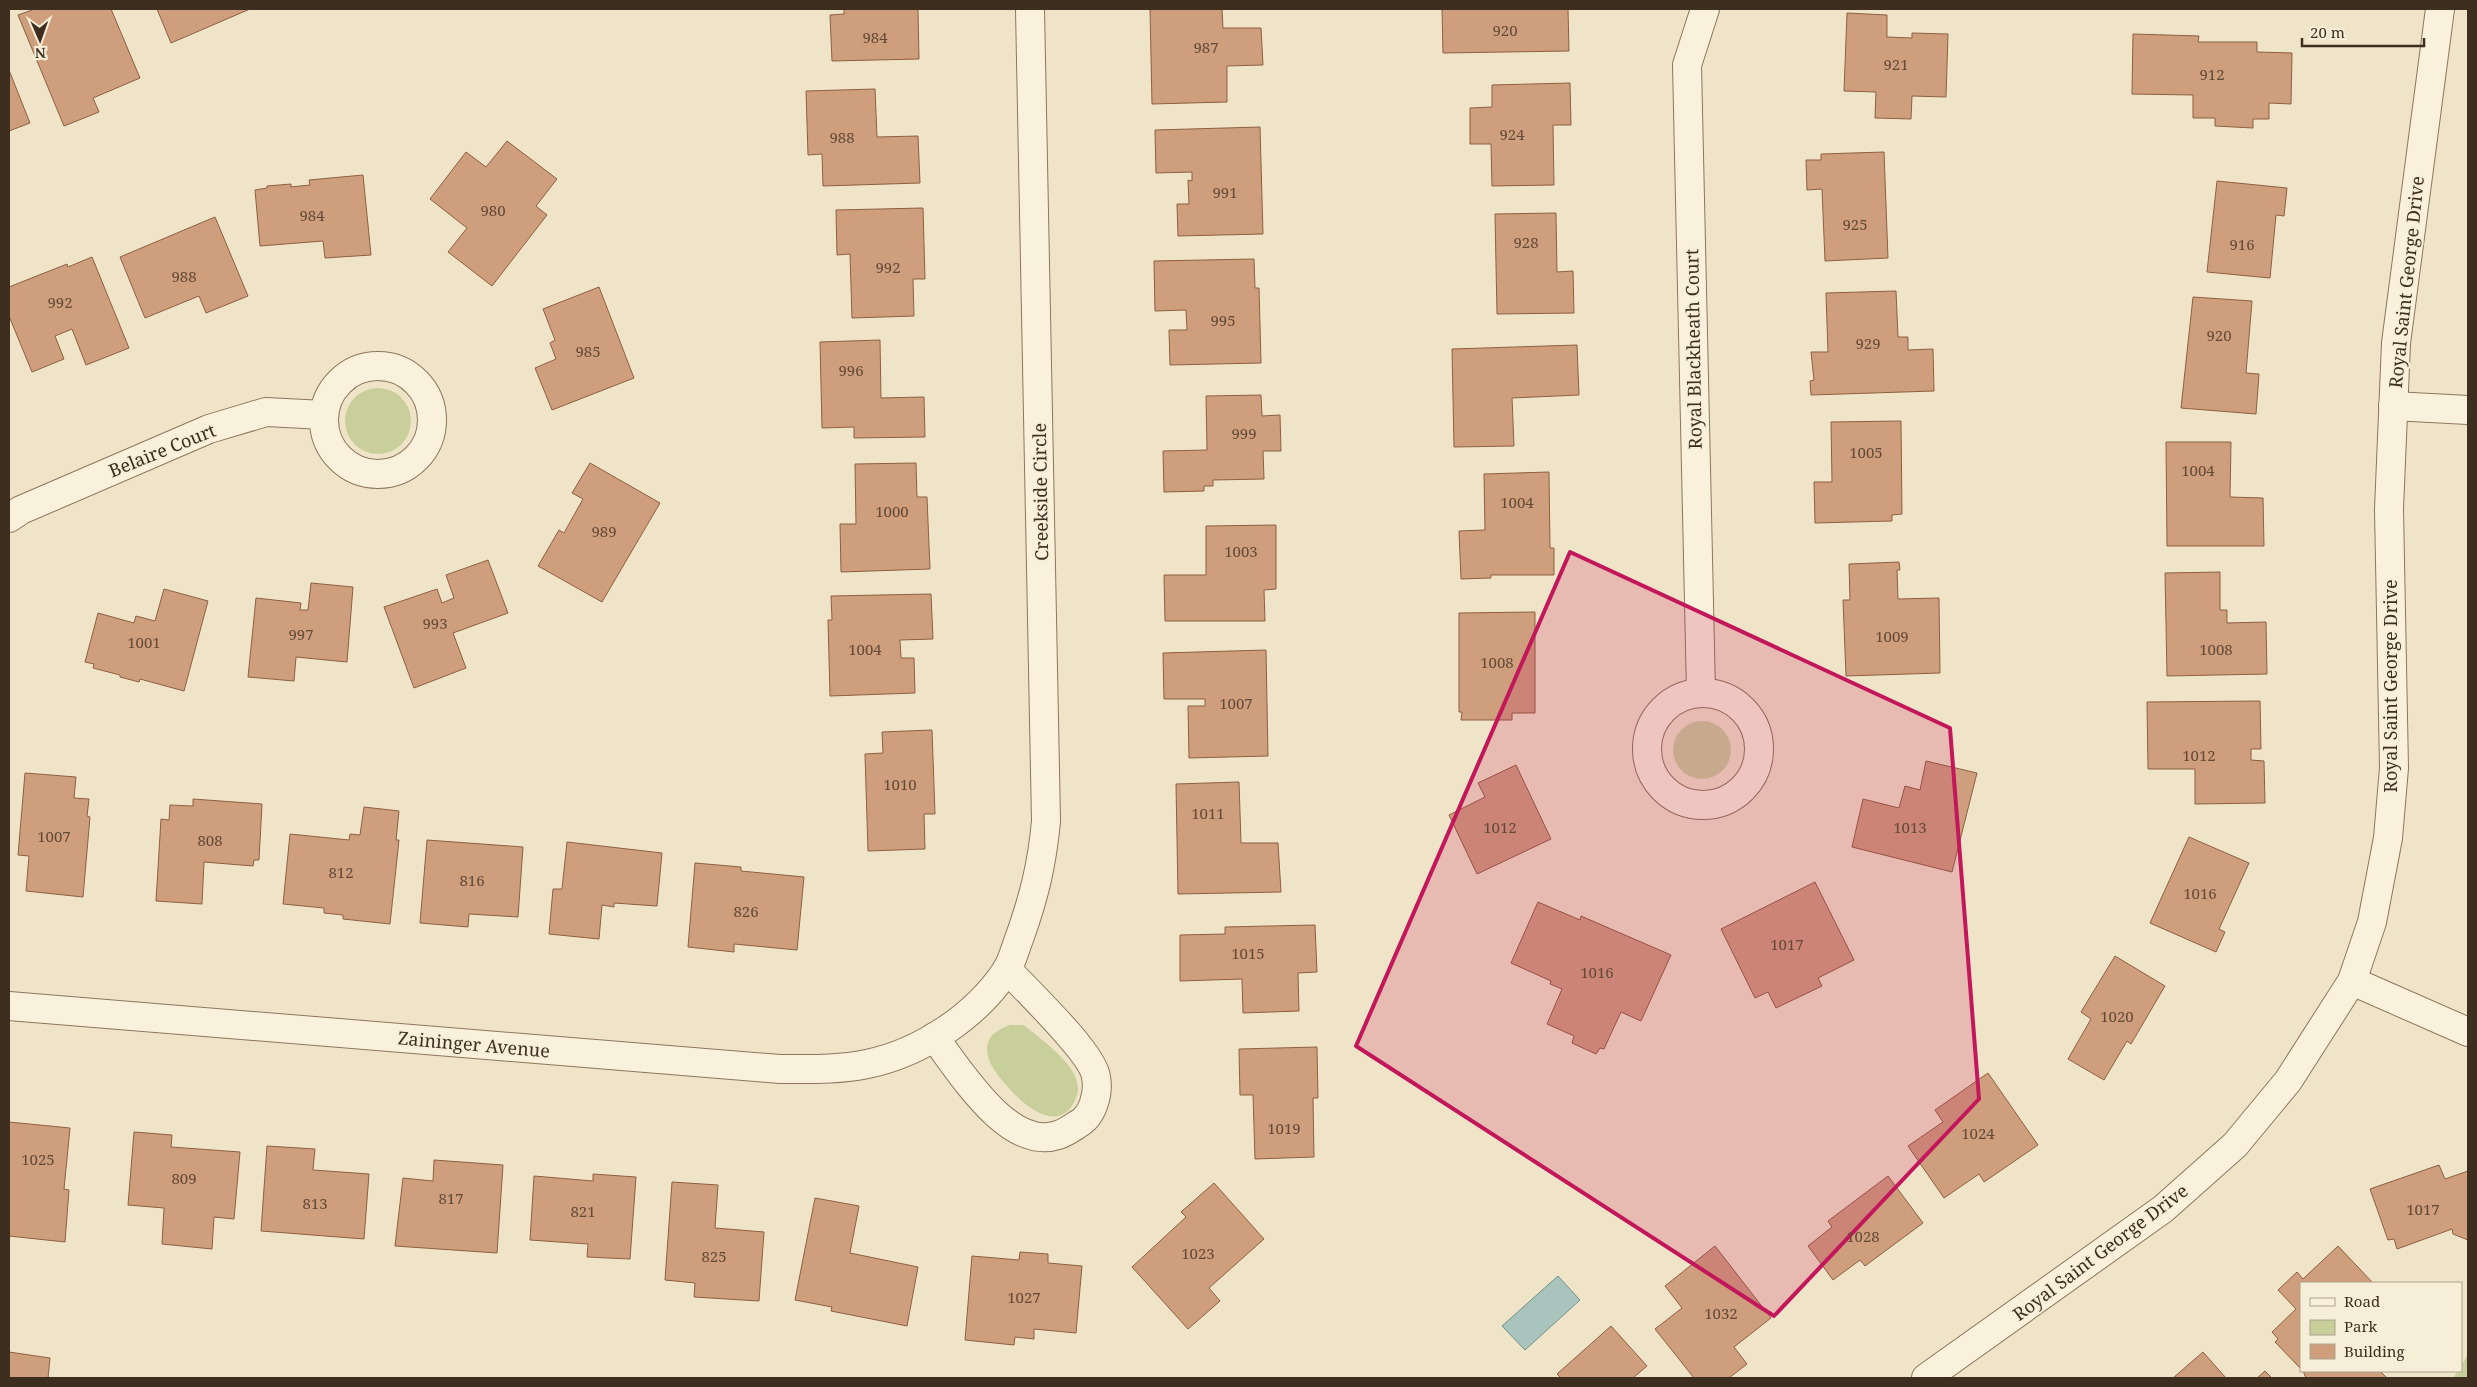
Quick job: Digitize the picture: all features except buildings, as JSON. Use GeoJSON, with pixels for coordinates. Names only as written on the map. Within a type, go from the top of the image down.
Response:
{"type":"FeatureCollection","features":[{"type":"Feature","properties":{"kind":"street","name":"Creekside Circle"},"geometry":{"type":"LineString","coordinates":[[934,1037],[977,1006],[1008,969],[1034,893],[1041,866],[1046,821],[1030,9]]}},
{"type":"Feature","properties":{"kind":"street","name":"Royal Blackheath Court"},"geometry":{"type":"LineString","coordinates":[[1700,692],[1687,65],[1705,9]]}},
{"type":"Feature","properties":{"kind":"street","name":"Royal Saint George Drive"},"geometry":{"type":"LineString","coordinates":[[1926,1378],[2163,1209],[2235,1145],[2288,1081],[2352,981],[2372,922],[2388,838],[2394,768],[2389,509],[2396,343],[2440,9]]}},
{"type":"Feature","properties":{"kind":"street"},"geometry":{"type":"LineString","coordinates":[[2393,406],[2468,410]]}},
{"type":"Feature","properties":{"kind":"street","name":"Belaire Court"},"geometry":{"type":"LineString","coordinates":[[9,518],[21,510],[209,429],[266,412],[324,415]]}},
{"type":"Feature","properties":{"kind":"street"},"geometry":{"type":"LineString","coordinates":[[1700,692],[1720,695],[1737,704],[1751,718],[1758,736],[1759,756],[1754,774],[1742,790],[1725,800],[1706,805],[1687,802],[1669,794],[1656,779],[1648,761],[1647,742],[1653,723],[1665,708],[1681,697],[1700,692]]}},
{"type":"Feature","properties":{"kind":"street"},"geometry":{"type":"LineString","coordinates":[[934,1037],[993,1113],[1012,1127],[1035,1136],[1057,1136],[1082,1122],[1095,1103],[1096,1077],[1085,1054],[1008,969]]}},
{"type":"Feature","properties":{"kind":"street"},"geometry":{"type":"LineString","coordinates":[[2352,981],[2468,1032]]}},
{"type":"Feature","properties":{"kind":"street","name":"Zaininger Avenue"},"geometry":{"type":"LineString","coordinates":[[9,1006],[780,1069],[827,1069],[868,1064],[904,1052],[934,1037]]}},
{"type":"Feature","properties":{"kind":"highlighted area"},"geometry":{"type":"Polygon","coordinates":[[[1570,552],[1950,728],[1979,1099],[1774,1316],[1356,1046],[1570,552]]]}},
{"type":"Feature","properties":{"kind":"green space"},"geometry":{"type":"Polygon","coordinates":[[[378,388],[391,391],[401,398],[408,408],[411,421],[408,434],[401,444],[391,451],[378,454],[365,451],[355,444],[348,434],[345,421],[348,408],[355,398],[365,391],[378,388]]]}},
{"type":"Feature","properties":{"kind":"green space"},"geometry":{"type":"Polygon","coordinates":[[[1702,721],[1713,723],[1723,729],[1729,739],[1731,750],[1729,761],[1723,771],[1713,777],[1702,779],[1691,777],[1681,771],[1675,761],[1673,750],[1675,739],[1681,729],[1691,723],[1702,721]]]}},
{"type":"Feature","properties":{"kind":"green space"},"geometry":{"type":"Polygon","coordinates":[[[1010,1025],[1024,1025],[1052,1048],[1070,1067],[1078,1087],[1076,1098],[1069,1109],[1061,1115],[1051,1116],[1042,1114],[1022,1101],[1000,1078],[989,1061],[987,1052],[991,1037],[998,1030],[1010,1025]]]}},
{"type":"Feature","properties":{"kind":"green space"},"geometry":{"type":"Polygon","coordinates":[[[2468,1354],[2468,1378],[2453,1378],[2457,1372],[2462,1372],[2462,1364],[2468,1354]]]}},
{"type":"Feature","properties":{"kind":"water"},"geometry":{"type":"Polygon","coordinates":[[[1558,1276],[1580,1300],[1525,1350],[1502,1326],[1558,1276]]]}}]}
